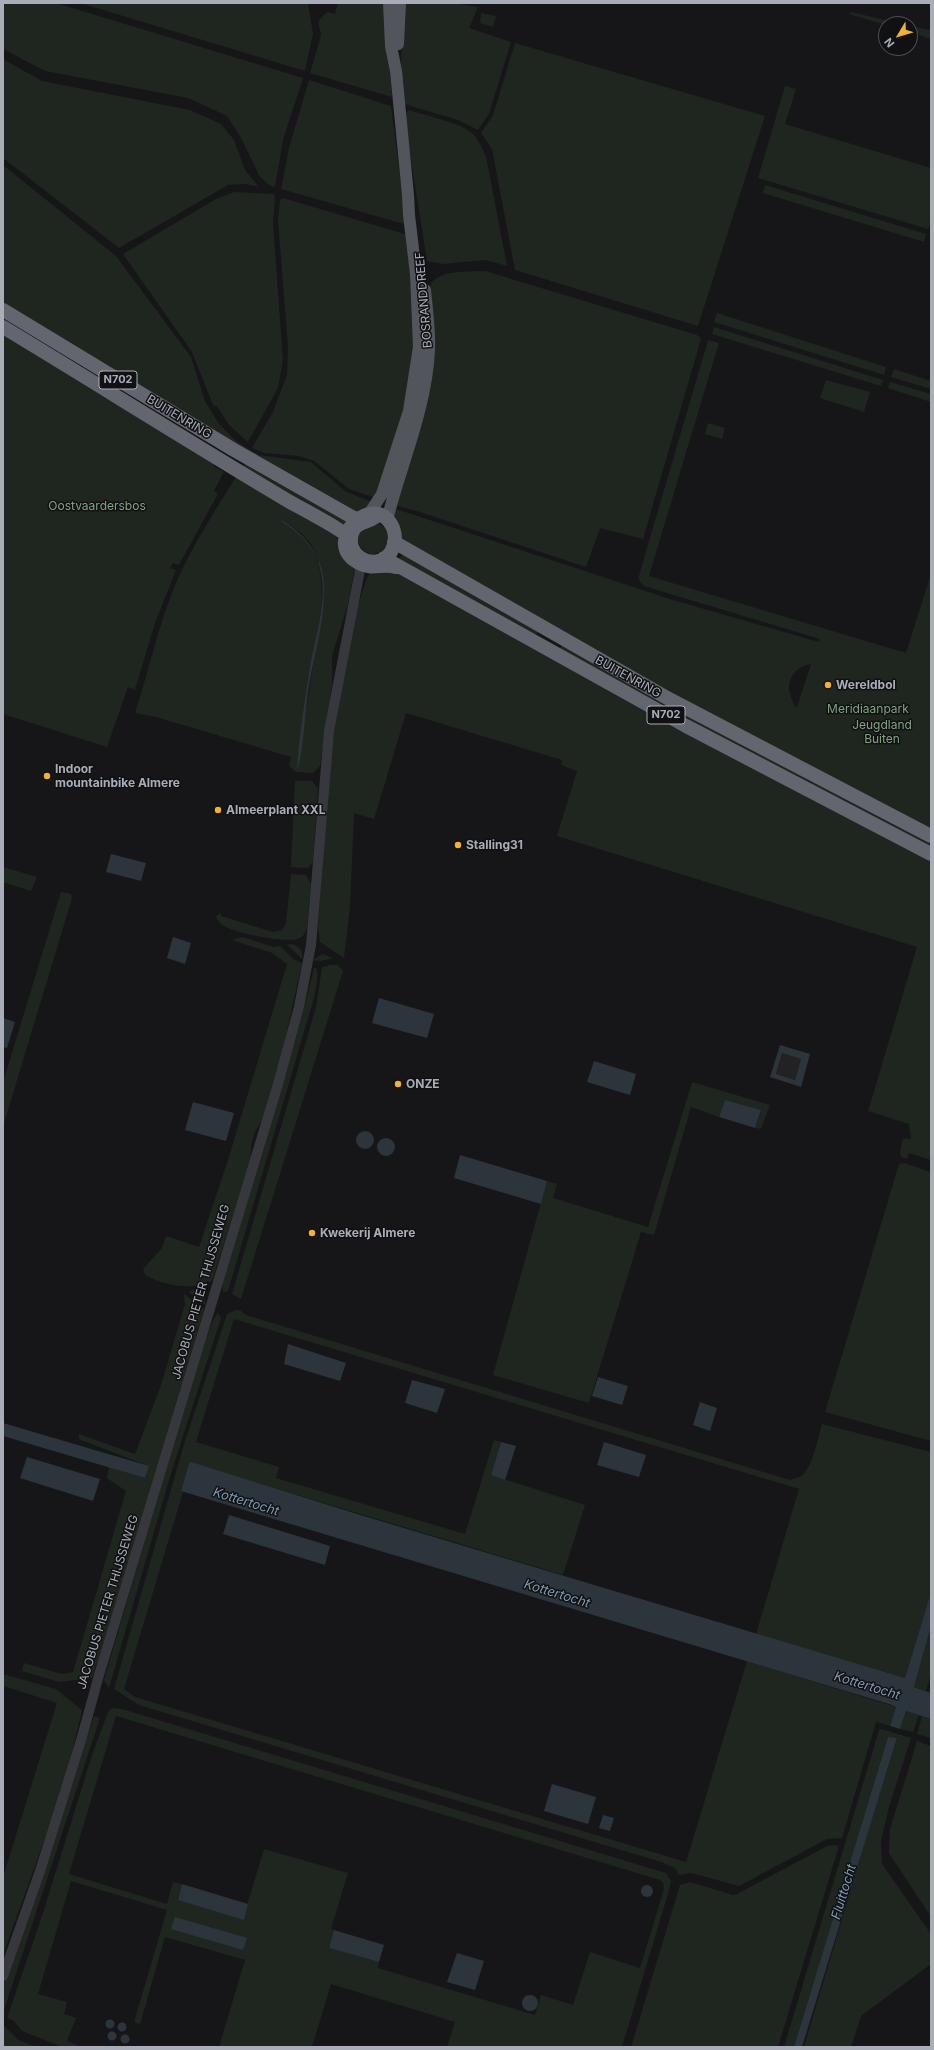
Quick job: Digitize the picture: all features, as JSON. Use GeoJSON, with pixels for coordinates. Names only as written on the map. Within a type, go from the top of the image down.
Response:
{"type":"FeatureCollection","features":[{"type":"Feature","properties":{"kind":"highway","name":"BUITENRING"},"geometry":{"type":"LineString","coordinates":[[3,310],[290,484],[352,517],[373,517]]}},
{"type":"Feature","properties":{"kind":"highway","name":"BUITENRING"},"geometry":{"type":"LineString","coordinates":[[3,327],[348,537]]}},
{"type":"Feature","properties":{"kind":"highway"},"geometry":{"type":"LineString","coordinates":[[348,537],[352,524],[373,517]]}},
{"type":"Feature","properties":{"kind":"highway"},"geometry":{"type":"LineString","coordinates":[[348,537],[358,525],[373,519],[373,517]]}},
{"type":"Feature","properties":{"kind":"highway"},"geometry":{"type":"LineString","coordinates":[[373,517],[393,530],[394,542],[391,551],[373,563]]}},
{"type":"Feature","properties":{"kind":"highway","name":"N702"},"geometry":{"type":"LineString","coordinates":[[348,537],[349,554],[373,563]]}},
{"type":"Feature","properties":{"kind":"highway","name":"BUITENRING"},"geometry":{"type":"LineString","coordinates":[[394,542],[669,699],[931,836]]}},
{"type":"Feature","properties":{"kind":"highway","name":"BUITENRING"},"geometry":{"type":"LineString","coordinates":[[373,563],[404,569],[686,726],[931,854]]}},
{"type":"Feature","properties":{"kind":"main road"},"geometry":{"type":"LineString","coordinates":[[389,3],[391,46],[396,71]]}},
{"type":"Feature","properties":{"kind":"main road"},"geometry":{"type":"LineString","coordinates":[[396,71],[400,3]]}},
{"type":"Feature","properties":{"kind":"main road","name":"BOSRANDDREEF"},"geometry":{"type":"LineString","coordinates":[[373,517],[381,503],[382,494],[409,411],[420,347],[416,274],[396,71]]}},
{"type":"Feature","properties":{"kind":"main road","name":"BOSRANDDREEF"},"geometry":{"type":"LineString","coordinates":[[373,517],[419,412],[429,351],[423,269],[413,207],[408,195]]}},
{"type":"Feature","properties":{"kind":"street","name":"JACOBUS PIETER THIJSSEWEG"},"geometry":{"type":"LineString","coordinates":[[3,1976],[40,1872],[82,1737],[98,1675],[278,1084],[295,1020],[311,945],[329,731],[353,600],[360,570],[373,563]]}},
{"type":"Feature","properties":{"kind":"shaded area"},"geometry":{"type":"Polygon","coordinates":[[[782,1053],[801,1059],[795,1080],[776,1074],[782,1053]]]}},
{"type":"Feature","properties":{"kind":"green space"},"geometry":{"type":"Polygon","coordinates":[[[3,3],[56,3],[303,78],[283,140],[275,187],[269,185],[260,177],[241,138],[227,116],[188,98],[45,71],[3,49],[3,3]]]}},
{"type":"Feature","properties":{"kind":"green space"},"geometry":{"type":"Polygon","coordinates":[[[80,3],[308,3],[313,34],[305,71],[80,3]]]}},
{"type":"Feature","properties":{"kind":"green space"},"geometry":{"type":"Polygon","coordinates":[[[338,3],[382,3],[385,9],[392,97],[310,73],[321,35],[318,21],[327,12],[335,14],[338,3]]]}},
{"type":"Feature","properties":{"kind":"green space"},"geometry":{"type":"Polygon","coordinates":[[[406,3],[454,3],[478,7],[469,28],[511,42],[489,114],[478,130],[458,120],[404,104],[401,75],[402,7],[406,3]]]}},
{"type":"Feature","properties":{"kind":"green space"},"geometry":{"type":"Polygon","coordinates":[[[851,12],[878,18],[878,23],[849,14],[851,12]]]}},
{"type":"Feature","properties":{"kind":"green space"},"geometry":{"type":"Polygon","coordinates":[[[481,13],[496,16],[493,27],[480,23],[481,13]]]}},
{"type":"Feature","properties":{"kind":"green space"},"geometry":{"type":"Polygon","coordinates":[[[918,28],[931,30],[931,39],[918,35],[918,28]]]}},
{"type":"Feature","properties":{"kind":"green space"},"geometry":{"type":"Polygon","coordinates":[[[515,43],[765,116],[698,326],[515,270],[492,149],[481,133],[493,115],[515,43]]]}},
{"type":"Feature","properties":{"kind":"green space"},"geometry":{"type":"Polygon","coordinates":[[[3,59],[42,81],[190,110],[221,124],[234,140],[245,170],[259,187],[245,184],[228,185],[119,248],[3,158],[3,59]]]}},
{"type":"Feature","properties":{"kind":"green space"},"geometry":{"type":"Polygon","coordinates":[[[309,80],[391,106],[405,214],[404,224],[281,189],[289,148],[309,80]]]}},
{"type":"Feature","properties":{"kind":"green space"},"geometry":{"type":"Polygon","coordinates":[[[785,86],[796,89],[785,124],[931,168],[931,221],[928,229],[758,178],[785,86]]]}},
{"type":"Feature","properties":{"kind":"green space"},"geometry":{"type":"Polygon","coordinates":[[[409,110],[460,126],[473,134],[477,139],[486,156],[507,266],[486,260],[443,264],[427,261],[404,116],[409,110]]]}},
{"type":"Feature","properties":{"kind":"green space"},"geometry":{"type":"Polygon","coordinates":[[[3,165],[116,256],[191,357],[205,401],[219,424],[236,441],[259,455],[311,462],[345,491],[374,503],[372,507],[355,514],[344,510],[3,303],[3,165]]]}},
{"type":"Feature","properties":{"kind":"green space"},"geometry":{"type":"Polygon","coordinates":[[[765,185],[926,234],[924,242],[763,193],[765,185]]]}},
{"type":"Feature","properties":{"kind":"green space"},"geometry":{"type":"Polygon","coordinates":[[[234,192],[274,194],[275,198],[273,223],[283,360],[278,388],[248,442],[229,425],[216,405],[214,407],[192,352],[123,254],[216,199],[234,192]]]}},
{"type":"Feature","properties":{"kind":"green space"},"geometry":{"type":"Polygon","coordinates":[[[283,198],[405,234],[409,241],[416,312],[412,386],[376,498],[349,489],[314,461],[299,456],[264,453],[252,448],[273,412],[287,375],[288,348],[278,220],[280,200],[283,198]]]}},
{"type":"Feature","properties":{"kind":"green space"},"geometry":{"type":"Polygon","coordinates":[[[485,271],[697,335],[701,339],[643,539],[600,528],[586,567],[417,511],[393,505],[435,346],[430,285],[441,276],[455,272],[485,271]]]}},
{"type":"Feature","properties":{"kind":"green space"},"geometry":{"type":"Polygon","coordinates":[[[717,313],[886,367],[884,375],[714,322],[717,313]]]}},
{"type":"Feature","properties":{"kind":"green space"},"geometry":{"type":"Polygon","coordinates":[[[714,327],[883,380],[881,386],[712,334],[714,327]]]}},
{"type":"Feature","properties":{"kind":"green space","name":"Oostvaardersbos"},"geometry":{"type":"Polygon","coordinates":[[[3,333],[215,464],[213,466],[224,472],[214,491],[218,494],[179,565],[173,563],[170,568],[176,570],[155,623],[135,690],[128,687],[107,747],[3,714],[3,333]]]}},
{"type":"Feature","properties":{"kind":"green space"},"geometry":{"type":"Polygon","coordinates":[[[708,340],[719,343],[649,576],[906,653],[931,574],[931,831],[739,731],[401,541],[392,513],[393,508],[673,600],[819,642],[820,639],[644,586],[638,579],[708,340]],[[811,664],[798,670],[793,674],[790,680],[790,693],[792,700],[797,707],[811,664]]]}},
{"type":"Feature","properties":{"kind":"green space"},"geometry":{"type":"Polygon","coordinates":[[[894,369],[931,381],[931,389],[891,377],[894,369]]]}},
{"type":"Feature","properties":{"kind":"green space"},"geometry":{"type":"Polygon","coordinates":[[[826,380],[870,392],[864,412],[820,398],[826,380]]]}},
{"type":"Feature","properties":{"kind":"green space"},"geometry":{"type":"Polygon","coordinates":[[[890,382],[931,394],[931,402],[888,388],[890,382]]]}},
{"type":"Feature","properties":{"kind":"green space"},"geometry":{"type":"Polygon","coordinates":[[[708,423],[725,428],[722,439],[705,434],[708,423]]]}},
{"type":"Feature","properties":{"kind":"green space"},"geometry":{"type":"Polygon","coordinates":[[[246,462],[349,519],[344,530],[241,470],[246,462]]]}},
{"type":"Feature","properties":{"kind":"green space"},"geometry":{"type":"Polygon","coordinates":[[[237,475],[336,536],[354,570],[348,604],[332,656],[332,685],[320,766],[313,773],[296,772],[289,766],[291,757],[156,717],[135,713],[164,615],[176,583],[197,541],[237,475]],[[282,520],[282,522],[303,538],[316,556],[321,578],[322,605],[302,724],[297,770],[324,592],[317,556],[311,544],[300,532],[282,520]]]}},
{"type":"Feature","properties":{"kind":"green space"},"geometry":{"type":"Polygon","coordinates":[[[379,523],[387,532],[388,539],[384,550],[372,555],[361,547],[357,540],[360,533],[366,528],[379,523]]]}},
{"type":"Feature","properties":{"kind":"green space"},"geometry":{"type":"Polygon","coordinates":[[[404,551],[462,584],[493,606],[538,632],[534,638],[398,561],[404,551]]]}},
{"type":"Feature","properties":{"kind":"green space"},"geometry":{"type":"Polygon","coordinates":[[[388,568],[931,859],[931,1160],[909,1153],[907,1159],[901,1157],[900,1151],[903,1138],[911,1139],[909,1124],[868,1111],[917,947],[557,836],[577,771],[561,765],[562,760],[406,713],[374,819],[354,813],[350,907],[344,958],[320,942],[318,928],[331,759],[346,658],[355,617],[368,576],[370,573],[388,568]]]}},
{"type":"Feature","properties":{"kind":"green space"},"geometry":{"type":"Polygon","coordinates":[[[562,645],[931,841],[931,851],[558,652],[562,645]]]}},
{"type":"Feature","properties":{"kind":"green space"},"geometry":{"type":"Polygon","coordinates":[[[295,781],[312,781],[318,788],[313,862],[308,868],[291,867],[295,781]]]}},
{"type":"Feature","properties":{"kind":"green space"},"geometry":{"type":"Polygon","coordinates":[[[3,867],[37,877],[31,891],[3,882],[3,867]]]}},
{"type":"Feature","properties":{"kind":"green space"},"geometry":{"type":"Polygon","coordinates":[[[291,874],[306,875],[311,884],[307,928],[301,938],[290,940],[260,937],[231,929],[220,923],[218,920],[216,916],[221,913],[221,916],[273,932],[282,930],[286,923],[291,874]]]}},
{"type":"Feature","properties":{"kind":"green space"},"geometry":{"type":"Polygon","coordinates":[[[61,892],[71,894],[72,898],[3,1127],[3,1082],[61,892]]]}},
{"type":"Feature","properties":{"kind":"green space"},"geometry":{"type":"Polygon","coordinates":[[[243,937],[273,947],[280,946],[293,959],[302,963],[282,1054],[262,1121],[256,1129],[253,1138],[251,1158],[212,1281],[196,1286],[178,1286],[161,1282],[146,1276],[143,1269],[162,1248],[166,1236],[199,1247],[228,1160],[287,964],[272,953],[232,940],[243,937]]]}},
{"type":"Feature","properties":{"kind":"green space"},"geometry":{"type":"Polygon","coordinates":[[[291,944],[302,951],[302,959],[287,945],[291,944]]]}},
{"type":"Feature","properties":{"kind":"green space"},"geometry":{"type":"Polygon","coordinates":[[[322,954],[333,958],[321,961],[313,960],[322,954]]]}},
{"type":"Feature","properties":{"kind":"green space"},"geometry":{"type":"Polygon","coordinates":[[[338,965],[343,971],[241,1299],[232,1294],[316,1007],[322,967],[338,965]]]}},
{"type":"Feature","properties":{"kind":"green space"},"geometry":{"type":"Polygon","coordinates":[[[314,968],[316,968],[317,980],[312,1004],[228,1291],[225,1292],[223,1291],[222,1284],[301,1020],[314,968]]]}},
{"type":"Feature","properties":{"kind":"green space"},"geometry":{"type":"Polygon","coordinates":[[[692,1082],[770,1105],[761,1129],[755,1128],[761,1111],[725,1100],[719,1117],[691,1107],[654,1235],[641,1232],[589,1403],[493,1375],[547,1181],[557,1184],[553,1198],[648,1227],[692,1082]]]}},
{"type":"Feature","properties":{"kind":"green space"},"geometry":{"type":"Polygon","coordinates":[[[904,1163],[931,1172],[931,1441],[825,1412],[899,1164],[904,1163]]]}},
{"type":"Feature","properties":{"kind":"green space"},"geometry":{"type":"Polygon","coordinates":[[[192,1290],[202,1293],[206,1305],[200,1302],[189,1292],[192,1290]]]}},
{"type":"Feature","properties":{"kind":"green space"},"geometry":{"type":"Polygon","coordinates":[[[184,1294],[204,1309],[118,1600],[92,1678],[59,1682],[22,1671],[24,1663],[62,1674],[73,1672],[126,1491],[107,1478],[109,1467],[145,1478],[148,1466],[79,1439],[79,1434],[135,1454],[161,1385],[185,1304],[184,1294]]]}},
{"type":"Feature","properties":{"kind":"green space"},"geometry":{"type":"Polygon","coordinates":[[[240,1310],[246,1315],[790,1480],[800,1477],[808,1468],[822,1424],[931,1452],[931,1592],[905,1678],[756,1634],[799,1489],[234,1319],[196,1442],[279,1467],[276,1478],[465,1534],[494,1440],[501,1442],[491,1475],[585,1505],[563,1575],[189,1463],[181,1491],[183,1492],[124,1689],[135,1697],[686,1862],[747,1661],[896,1707],[890,1726],[876,1722],[842,1838],[827,1839],[739,1886],[691,1873],[679,1875],[675,1868],[661,1862],[139,1705],[114,1689],[184,1444],[227,1314],[240,1310]]]}},
{"type":"Feature","properties":{"kind":"green space"},"geometry":{"type":"Polygon","coordinates":[[[218,1313],[221,1318],[169,1480],[109,1688],[104,1680],[200,1356],[212,1324],[218,1313]]]}},
{"type":"Feature","properties":{"kind":"green space"},"geometry":{"type":"Polygon","coordinates":[[[931,1626],[931,1673],[926,1691],[914,1687],[931,1626]]]}},
{"type":"Feature","properties":{"kind":"green space"},"geometry":{"type":"Polygon","coordinates":[[[3,1674],[56,1689],[82,1710],[66,1772],[36,1865],[3,1956],[3,1877],[57,1703],[3,1686],[3,1674]]]}},
{"type":"Feature","properties":{"kind":"green space"},"geometry":{"type":"Polygon","coordinates":[[[112,1708],[122,1709],[666,1873],[671,1881],[670,1887],[622,2047],[447,2047],[455,2022],[331,1984],[312,2047],[219,2047],[245,1960],[165,1937],[140,2024],[134,2022],[167,1910],[71,1881],[38,1994],[67,2002],[64,2014],[76,2018],[67,2041],[82,2047],[62,2047],[22,2031],[14,2021],[7,2018],[43,1913],[92,1755],[108,1712],[112,1708]],[[116,1716],[69,1874],[167,1904],[173,1882],[182,1884],[178,1899],[243,1919],[264,1849],[348,1873],[331,1929],[334,1930],[329,1948],[379,1962],[378,1968],[535,2015],[541,1995],[573,2005],[590,1952],[640,1968],[664,1889],[663,1882],[116,1716]]]}},
{"type":"Feature","properties":{"kind":"green space"},"geometry":{"type":"Polygon","coordinates":[[[906,1711],[919,1715],[913,1732],[900,1729],[906,1711]]]}},
{"type":"Feature","properties":{"kind":"green space"},"geometry":{"type":"Polygon","coordinates":[[[94,1716],[100,1718],[3,2013],[3,1986],[58,1828],[94,1716]]]}},
{"type":"Feature","properties":{"kind":"green space"},"geometry":{"type":"Polygon","coordinates":[[[922,1716],[931,1719],[931,1738],[917,1734],[922,1716]]]}},
{"type":"Feature","properties":{"kind":"green space"},"geometry":{"type":"Polygon","coordinates":[[[881,1729],[911,1738],[889,1807],[881,1841],[882,1864],[931,1934],[931,1964],[861,2016],[851,2047],[804,2047],[897,1739],[888,1737],[794,2047],[784,2047],[879,1730],[881,1729]]]}},
{"type":"Feature","properties":{"kind":"green space"},"geometry":{"type":"Polygon","coordinates":[[[917,1741],[931,1746],[931,1917],[889,1853],[890,1829],[917,1741]]]}},
{"type":"Feature","properties":{"kind":"green space"},"geometry":{"type":"Polygon","coordinates":[[[827,1846],[839,1846],[778,2047],[631,2047],[680,1885],[690,1882],[733,1895],[737,1894],[827,1846]]]}},
{"type":"Feature","properties":{"kind":"green space"},"geometry":{"type":"Polygon","coordinates":[[[5,2026],[18,2040],[37,2047],[3,2047],[3,2032],[5,2026]]]}},
{"type":"Feature","properties":{"kind":"water"},"geometry":{"type":"Polygon","coordinates":[[[282,520],[296,530],[312,548],[319,562],[324,585],[322,620],[308,692],[302,745],[297,770],[302,718],[310,667],[321,614],[323,587],[318,561],[312,549],[303,538],[282,522],[282,520]]]}},
{"type":"Feature","properties":{"kind":"water"},"geometry":{"type":"Polygon","coordinates":[[[111,854],[146,863],[141,881],[106,872],[111,854]]]}},
{"type":"Feature","properties":{"kind":"water"},"geometry":{"type":"Polygon","coordinates":[[[173,937],[191,943],[185,964],[167,958],[173,937]]]}},
{"type":"Feature","properties":{"kind":"water"},"geometry":{"type":"Polygon","coordinates":[[[379,998],[434,1014],[427,1038],[372,1023],[379,998]]]}},
{"type":"Feature","properties":{"kind":"water"},"geometry":{"type":"Polygon","coordinates":[[[3,1018],[15,1022],[7,1048],[3,1047],[3,1018]]]}},
{"type":"Feature","properties":{"kind":"water"},"geometry":{"type":"Polygon","coordinates":[[[780,1045],[810,1054],[801,1087],[770,1077],[780,1045]],[[782,1053],[776,1074],[795,1080],[801,1059],[782,1053]]]}},
{"type":"Feature","properties":{"kind":"water"},"geometry":{"type":"Polygon","coordinates":[[[594,1061],[636,1074],[630,1095],[587,1082],[594,1061]]]}},
{"type":"Feature","properties":{"kind":"water"},"geometry":{"type":"Polygon","coordinates":[[[725,1100],[761,1110],[755,1128],[719,1117],[725,1100]]]}},
{"type":"Feature","properties":{"kind":"water"},"geometry":{"type":"Polygon","coordinates":[[[193,1102],[234,1113],[226,1141],[185,1130],[193,1102]]]}},
{"type":"Feature","properties":{"kind":"water"},"geometry":{"type":"Polygon","coordinates":[[[361,1131],[369,1131],[374,1136],[372,1147],[369,1149],[361,1149],[356,1144],[356,1136],[361,1131]]]}},
{"type":"Feature","properties":{"kind":"water"},"geometry":{"type":"Polygon","coordinates":[[[382,1138],[390,1138],[395,1143],[393,1154],[390,1156],[382,1156],[377,1151],[377,1143],[382,1138]]]}},
{"type":"Feature","properties":{"kind":"water"},"geometry":{"type":"Polygon","coordinates":[[[460,1155],[547,1181],[541,1204],[454,1178],[460,1155]]]}},
{"type":"Feature","properties":{"kind":"water"},"geometry":{"type":"Polygon","coordinates":[[[288,1344],[346,1363],[340,1381],[284,1364],[288,1344]]]}},
{"type":"Feature","properties":{"kind":"water"},"geometry":{"type":"Polygon","coordinates":[[[598,1377],[628,1386],[622,1405],[592,1396],[598,1377]]]}},
{"type":"Feature","properties":{"kind":"water"},"geometry":{"type":"Polygon","coordinates":[[[412,1380],[445,1389],[437,1413],[405,1403],[412,1380]]]}},
{"type":"Feature","properties":{"kind":"water"},"geometry":{"type":"Polygon","coordinates":[[[700,1402],[717,1408],[710,1431],[693,1425],[700,1402]]]}},
{"type":"Feature","properties":{"kind":"water"},"geometry":{"type":"Polygon","coordinates":[[[3,1423],[149,1466],[145,1478],[3,1436],[3,1423]]]}},
{"type":"Feature","properties":{"kind":"water"},"geometry":{"type":"Polygon","coordinates":[[[501,1442],[516,1446],[505,1480],[491,1475],[501,1442]]]}},
{"type":"Feature","properties":{"kind":"water"},"geometry":{"type":"Polygon","coordinates":[[[604,1442],[646,1455],[639,1477],[597,1465],[604,1442]]]}},
{"type":"Feature","properties":{"kind":"water"},"geometry":{"type":"Polygon","coordinates":[[[27,1457],[100,1479],[93,1501],[20,1478],[27,1457]]]}},
{"type":"Feature","properties":{"kind":"water","name":"Kottertocht"},"geometry":{"type":"Polygon","coordinates":[[[191,1462],[357,1514],[905,1678],[931,1592],[931,1626],[914,1687],[931,1693],[931,1719],[906,1711],[900,1729],[890,1726],[896,1707],[889,1704],[181,1491],[189,1463],[191,1462]]]}},
{"type":"Feature","properties":{"kind":"water"},"geometry":{"type":"Polygon","coordinates":[[[229,1515],[330,1546],[325,1565],[223,1534],[229,1515]]]}},
{"type":"Feature","properties":{"kind":"water","name":"Fluittocht"},"geometry":{"type":"Polygon","coordinates":[[[888,1737],[897,1738],[802,2047],[794,2047],[888,1737]]]}},
{"type":"Feature","properties":{"kind":"water"},"geometry":{"type":"Polygon","coordinates":[[[552,1784],[596,1797],[588,1824],[544,1811],[552,1784]]]}},
{"type":"Feature","properties":{"kind":"water"},"geometry":{"type":"Polygon","coordinates":[[[603,1815],[614,1818],[610,1831],[599,1828],[603,1815]]]}},
{"type":"Feature","properties":{"kind":"water"},"geometry":{"type":"Polygon","coordinates":[[[182,1884],[248,1904],[244,1920],[178,1900],[182,1884]]]}},
{"type":"Feature","properties":{"kind":"water"},"geometry":{"type":"Polygon","coordinates":[[[645,1885],[649,1885],[653,1891],[649,1897],[645,1897],[641,1893],[641,1889],[645,1885]]]}},
{"type":"Feature","properties":{"kind":"water"},"geometry":{"type":"Polygon","coordinates":[[[175,1917],[247,1938],[243,1950],[171,1929],[175,1917]]]}},
{"type":"Feature","properties":{"kind":"water"},"geometry":{"type":"Polygon","coordinates":[[[334,1930],[384,1945],[379,1962],[329,1948],[334,1930]]]}},
{"type":"Feature","properties":{"kind":"water"},"geometry":{"type":"Polygon","coordinates":[[[457,1953],[484,1961],[475,1990],[447,1982],[457,1953]]]}},
{"type":"Feature","properties":{"kind":"water"},"geometry":{"type":"Polygon","coordinates":[[[530,1995],[536,1997],[538,2003],[536,2009],[530,2011],[524,2009],[522,2003],[524,1997],[530,1995]]]}},
{"type":"Feature","properties":{"kind":"water"},"geometry":{"type":"Polygon","coordinates":[[[108,2020],[112,2020],[114,2024],[112,2028],[108,2028],[106,2026],[106,2022],[108,2020]]]}},
{"type":"Feature","properties":{"kind":"water"},"geometry":{"type":"Polygon","coordinates":[[[120,2023],[124,2023],[126,2027],[124,2031],[120,2031],[118,2029],[118,2025],[120,2023]]]}},
{"type":"Feature","properties":{"kind":"water"},"geometry":{"type":"Polygon","coordinates":[[[112,2031],[117,2036],[112,2041],[107,2036],[112,2031]]]}},
{"type":"Feature","properties":{"kind":"water"},"geometry":{"type":"Polygon","coordinates":[[[123,2035],[127,2035],[129,2039],[127,2043],[123,2043],[121,2041],[121,2037],[123,2035]]]}},
{"type":"Feature","properties":{"kind":"place","name":"Wereldbol"},"geometry":{"type":"Point","coordinates":[828,685]}},
{"type":"Feature","properties":{"kind":"place","name":"Indoor mountainbike Almere"},"geometry":{"type":"Point","coordinates":[47,776]}},
{"type":"Feature","properties":{"kind":"place","name":"Almeerplant XXL"},"geometry":{"type":"Point","coordinates":[218,810]}},
{"type":"Feature","properties":{"kind":"place","name":"Stalling31"},"geometry":{"type":"Point","coordinates":[458,845]}},
{"type":"Feature","properties":{"kind":"place","name":"ONZE"},"geometry":{"type":"Point","coordinates":[398,1084]}},
{"type":"Feature","properties":{"kind":"place","name":"Kwekerij Almere"},"geometry":{"type":"Point","coordinates":[312,1233]}},
{"type":"Feature","properties":{"kind":"park label","name":"Meridiaanpark"},"geometry":{"type":"Point","coordinates":[868,709]}},
{"type":"Feature","properties":{"kind":"park label","name":"Jeugdland Buiten"},"geometry":{"type":"Point","coordinates":[882,732]}}]}
